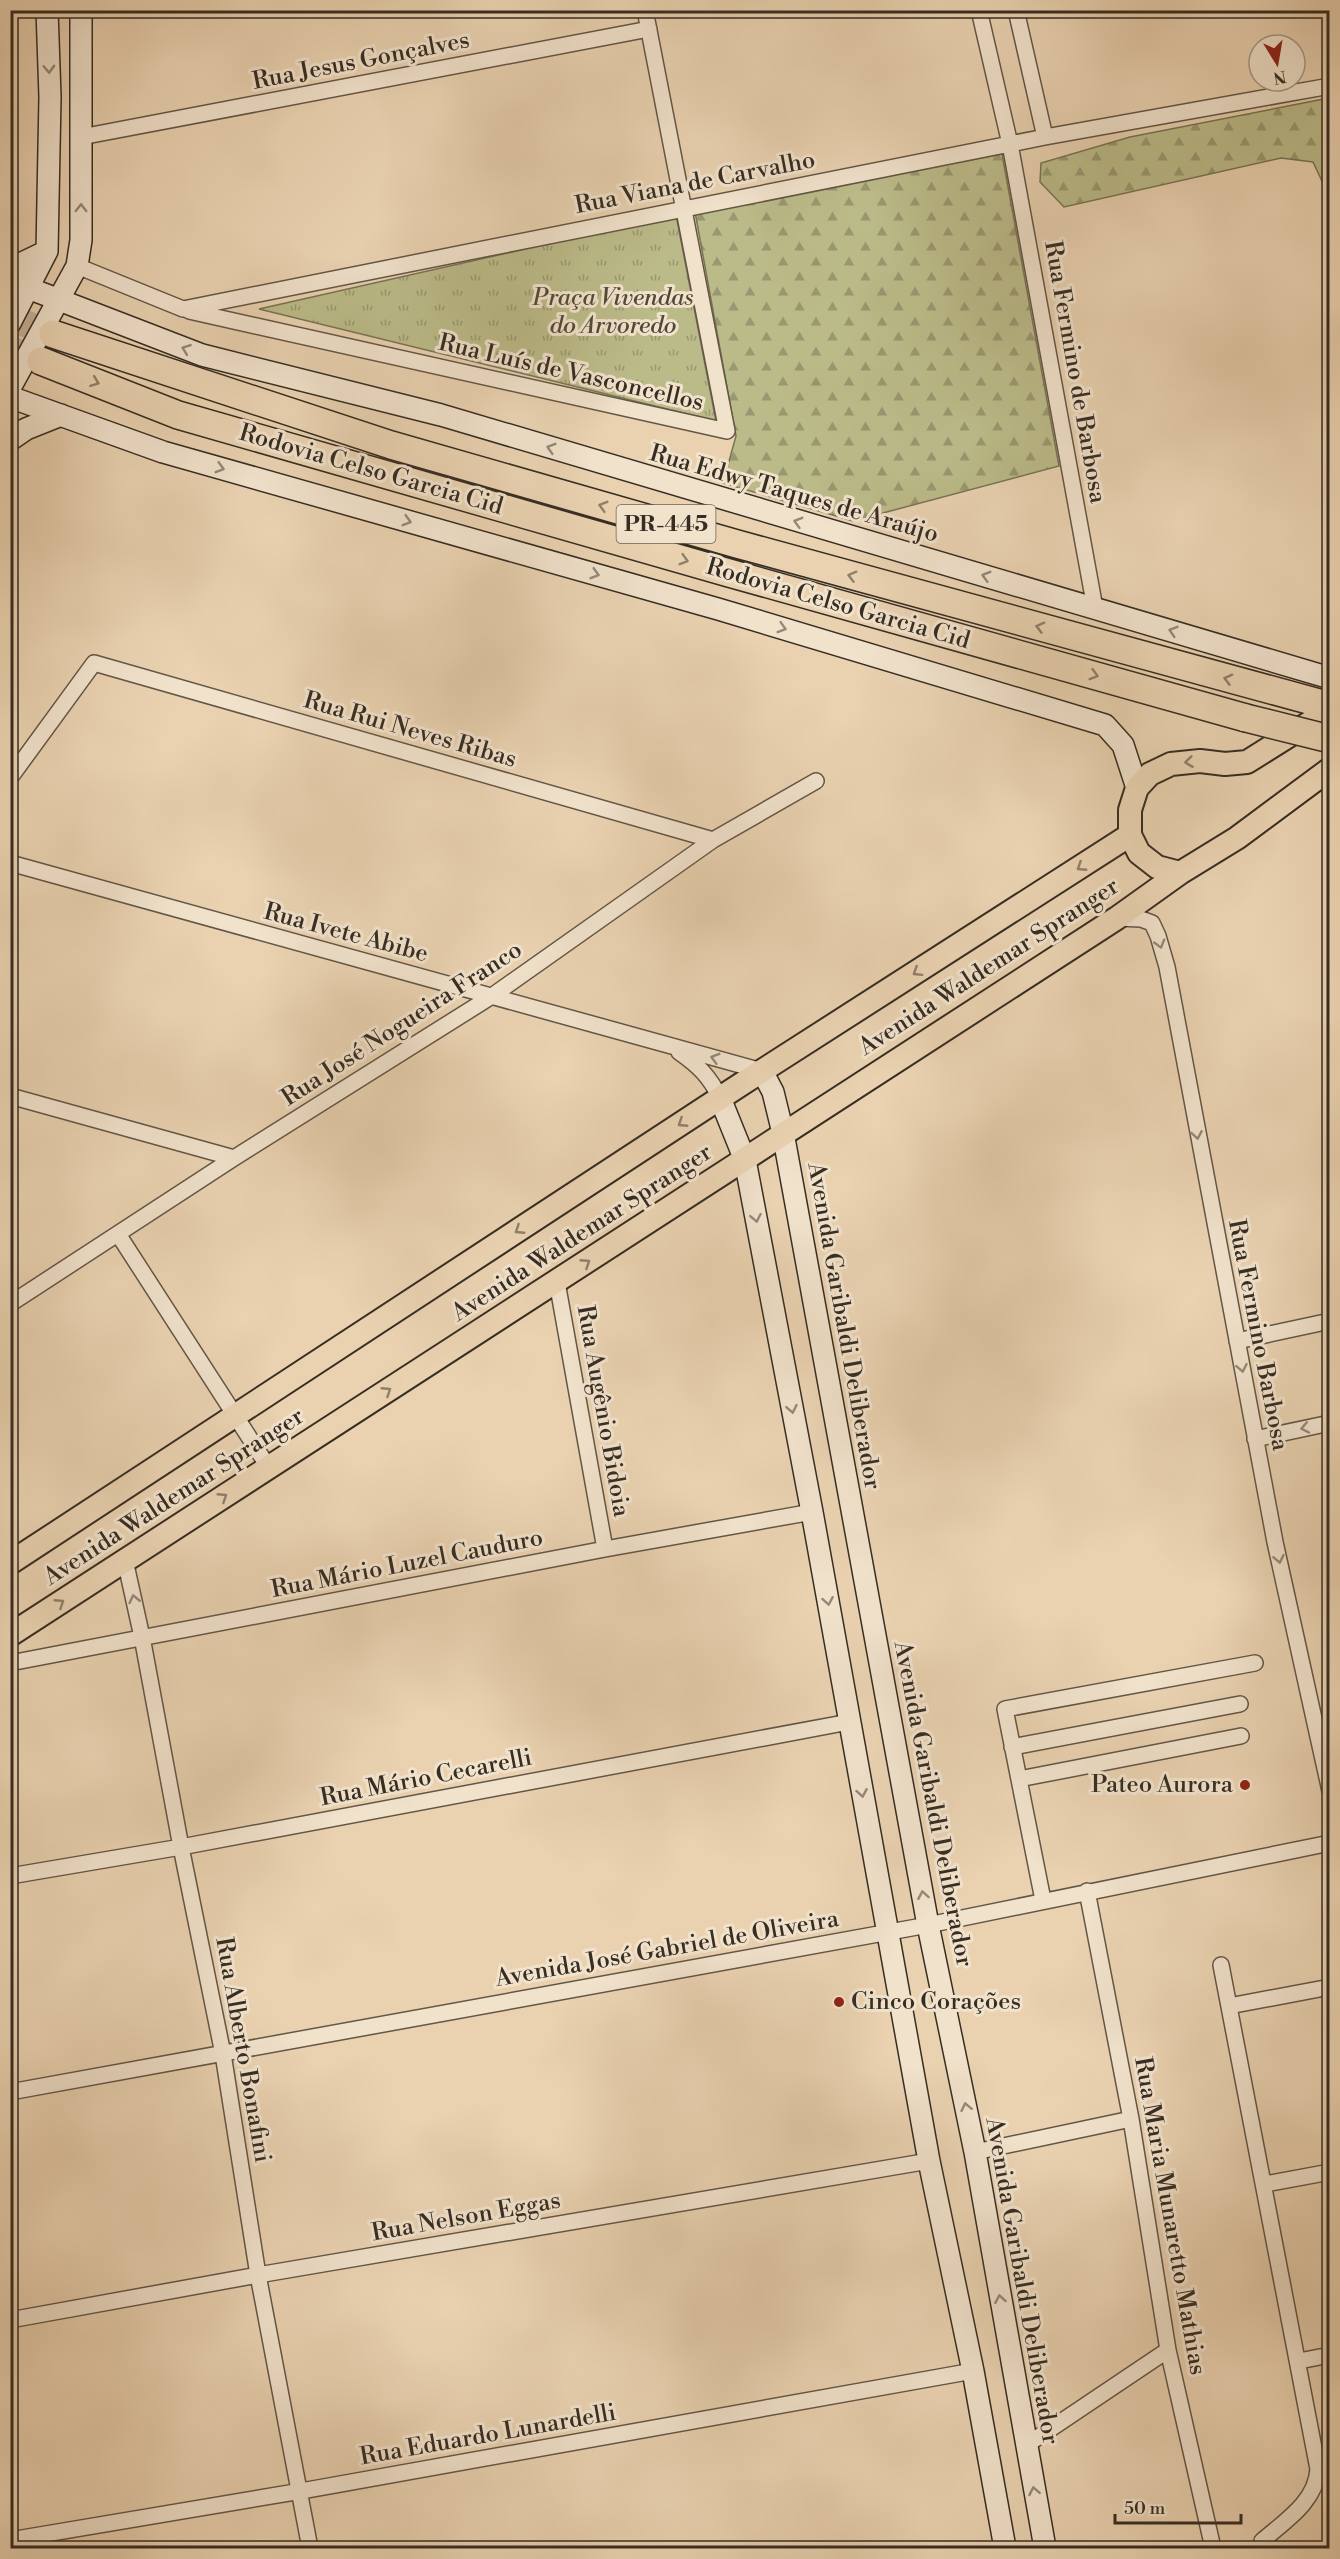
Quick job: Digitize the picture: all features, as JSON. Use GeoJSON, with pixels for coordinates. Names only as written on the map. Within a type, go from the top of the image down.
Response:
{"type":"FeatureCollection","features":[{"type":"Feature","properties":{"kind":"highway","name":"Rodovia Celso Garcia Cid"},"geometry":{"type":"LineString","coordinates":[[53,334],[391,445],[737,544],[1329,708]]}},
{"type":"Feature","properties":{"kind":"highway","name":"Rodovia Celso Garcia Cid"},"geometry":{"type":"LineString","coordinates":[[41,361],[178,415],[729,573],[1246,718],[1329,739]]}},
{"type":"Feature","properties":{"kind":"main road"},"geometry":{"type":"LineString","coordinates":[[1130,835],[1130,810],[1137,788],[1150,774],[1171,764],[1200,760],[1225,764],[1247,762],[1329,708]]}},
{"type":"Feature","properties":{"kind":"main road","name":"Avenida Waldemar Spranger"},"geometry":{"type":"LineString","coordinates":[[10,1635],[1117,918],[1180,873],[1237,838],[1327,773]]}},
{"type":"Feature","properties":{"kind":"main road","name":"Avenida Waldemar Spranger"},"geometry":{"type":"LineString","coordinates":[[10,1563],[720,1098],[1130,835],[1139,853],[1157,867],[1180,873]]}},
{"type":"Feature","properties":{"kind":"street"},"geometry":{"type":"LineString","coordinates":[[10,323],[20,284],[47,251],[50,108],[47,10]]}},
{"type":"Feature","properties":{"kind":"street"},"geometry":{"type":"LineString","coordinates":[[10,388],[77,266],[81,240],[81,10]]}},
{"type":"Feature","properties":{"kind":"street"},"geometry":{"type":"LineString","coordinates":[[645,10],[683,208]]}},
{"type":"Feature","properties":{"kind":"street","name":"Rua Fermino de Barbosa"},"geometry":{"type":"LineString","coordinates":[[979,10],[1010,144],[1095,608]]}},
{"type":"Feature","properties":{"kind":"street"},"geometry":{"type":"LineString","coordinates":[[1016,10],[1045,136]]}},
{"type":"Feature","properties":{"kind":"street","name":"Rua Jesus Gonçalves"},"geometry":{"type":"LineString","coordinates":[[81,137],[649,29]]}},
{"type":"Feature","properties":{"kind":"street","name":"Rua Viana de Carvalho"},"geometry":{"type":"LineString","coordinates":[[183,309],[1045,136],[1329,86]]}},
{"type":"Feature","properties":{"kind":"street","name":"Rua Luís de Vasconcellos"},"geometry":{"type":"LineString","coordinates":[[183,309],[727,431],[683,208]]}},
{"type":"Feature","properties":{"kind":"street"},"geometry":{"type":"LineString","coordinates":[[10,269],[47,251]]}},
{"type":"Feature","properties":{"kind":"street"},"geometry":{"type":"LineString","coordinates":[[77,266],[183,309]]}},
{"type":"Feature","properties":{"kind":"street"},"geometry":{"type":"LineString","coordinates":[[20,284],[59,300]]}},
{"type":"Feature","properties":{"kind":"street","name":"Rua Edwy Taques de Araújo"},"geometry":{"type":"LineString","coordinates":[[59,300],[202,355],[441,416],[1329,678]]}},
{"type":"Feature","properties":{"kind":"street"},"geometry":{"type":"LineString","coordinates":[[10,397],[163,453],[718,609],[1105,725],[1123,745],[1137,788]]}},
{"type":"Feature","properties":{"kind":"street"},"geometry":{"type":"LineString","coordinates":[[10,440],[26,429],[61,415]]}},
{"type":"Feature","properties":{"kind":"street","name":"Rua Rui Neves Ribas"},"geometry":{"type":"LineString","coordinates":[[10,778],[94,663],[713,840]]}},
{"type":"Feature","properties":{"kind":"street","name":"Rua José Nogueira Franco"},"geometry":{"type":"LineString","coordinates":[[10,1304],[234,1158],[492,996],[713,840],[816,781]]}},
{"type":"Feature","properties":{"kind":"street","name":"Rua Ivete Abibe"},"geometry":{"type":"LineString","coordinates":[[10,863],[762,1071]]}},
{"type":"Feature","properties":{"kind":"street","name":"Rua Fermino Barbosa"},"geometry":{"type":"LineString","coordinates":[[1117,918],[1141,919],[1152,923],[1167,967],[1256,1439],[1329,1791]]}},
{"type":"Feature","properties":{"kind":"street","name":"Rua Ivete Abibe"},"geometry":{"type":"LineString","coordinates":[[669,1045],[699,1066],[712,1081],[720,1098]]}},
{"type":"Feature","properties":{"kind":"street","name":"Avenida Garibaldi Deliberador"},"geometry":{"type":"LineString","coordinates":[[762,1071],[773,1092],[783,1133],[928,1924],[975,2152],[1025,2446],[1045,2548]]}},
{"type":"Feature","properties":{"kind":"street"},"geometry":{"type":"LineString","coordinates":[[10,1096],[234,1158]]}},
{"type":"Feature","properties":{"kind":"street"},"geometry":{"type":"LineString","coordinates":[[720,1098],[745,1160],[812,1512],[929,2161],[972,2370],[1005,2548]]}},
{"type":"Feature","properties":{"kind":"street"},"geometry":{"type":"LineString","coordinates":[[118,1234],[269,1468]]}},
{"type":"Feature","properties":{"kind":"street","name":"Rua Augênio Bidoia"},"geometry":{"type":"LineString","coordinates":[[556,1282],[605,1549]]}},
{"type":"Feature","properties":{"kind":"street"},"geometry":{"type":"LineString","coordinates":[[1237,1341],[1329,1321]]}},
{"type":"Feature","properties":{"kind":"street"},"geometry":{"type":"LineString","coordinates":[[1256,1439],[1329,1423]]}},
{"type":"Feature","properties":{"kind":"street","name":"Rua Mário Luzel Cauduro"},"geometry":{"type":"LineString","coordinates":[[10,1663],[605,1549],[812,1512]]}},
{"type":"Feature","properties":{"kind":"street","name":"Rua Alberto Bonafini"},"geometry":{"type":"LineString","coordinates":[[125,1560],[223,2054],[258,2275],[301,2491],[310,2548]]}},
{"type":"Feature","properties":{"kind":"street"},"geometry":{"type":"LineString","coordinates":[[1042,1900],[1005,1709],[1256,1663]]}},
{"type":"Feature","properties":{"kind":"street"},"geometry":{"type":"LineString","coordinates":[[1012,1747],[1240,1704]]}},
{"type":"Feature","properties":{"kind":"street","name":"Rua Mário Cecarelli"},"geometry":{"type":"LineString","coordinates":[[10,1876],[181,1847],[849,1722]]}},
{"type":"Feature","properties":{"kind":"street"},"geometry":{"type":"LineString","coordinates":[[1019,1779],[1241,1736]]}},
{"type":"Feature","properties":{"kind":"street","name":"Avenida José Gabriel de Oliveira"},"geometry":{"type":"LineString","coordinates":[[10,2092],[887,1932],[1329,1843]]}},
{"type":"Feature","properties":{"kind":"street","name":"Rua Maria Munaretto Mathias"},"geometry":{"type":"LineString","coordinates":[[1087,1891],[1131,2119],[1168,2350],[1213,2548]]}},
{"type":"Feature","properties":{"kind":"street"},"geometry":{"type":"LineString","coordinates":[[1221,1965],[1265,2184],[1318,2469],[1317,2482],[1307,2501],[1262,2541]]}},
{"type":"Feature","properties":{"kind":"street"},"geometry":{"type":"LineString","coordinates":[[1229,2006],[1329,1987]]}},
{"type":"Feature","properties":{"kind":"street"},"geometry":{"type":"LineString","coordinates":[[975,2152],[1131,2119]]}},
{"type":"Feature","properties":{"kind":"street","name":"Rua Nelson Eggas"},"geometry":{"type":"LineString","coordinates":[[10,2320],[258,2275],[929,2161]]}},
{"type":"Feature","properties":{"kind":"street"},"geometry":{"type":"LineString","coordinates":[[1265,2184],[1329,2172]]}},
{"type":"Feature","properties":{"kind":"street"},"geometry":{"type":"LineString","coordinates":[[1025,2446],[1168,2350]]}},
{"type":"Feature","properties":{"kind":"street"},"geometry":{"type":"LineString","coordinates":[[1299,2361],[1329,2355]]}},
{"type":"Feature","properties":{"kind":"street","name":"Rua Eduardo Lunardelli"},"geometry":{"type":"LineString","coordinates":[[10,2540],[301,2491],[972,2370]]}},
{"type":"Feature","properties":{"kind":"green space"},"geometry":{"type":"Polygon","coordinates":[[[1329,98],[1329,196],[1313,162],[1281,158],[1064,207],[1040,182],[1041,163],[1130,137],[1329,98]]]}},
{"type":"Feature","properties":{"kind":"green space"},"geometry":{"type":"Polygon","coordinates":[[[1002,154],[1059,466],[853,521],[723,483],[736,436],[695,212],[1002,154]]]}},
{"type":"Feature","properties":{"kind":"green space","name":"Praça Vivendas do Arvoredo"},"geometry":{"type":"Polygon","coordinates":[[[676,215],[716,421],[259,309],[676,215]]]}},
{"type":"Feature","properties":{"kind":"tunnel"},"geometry":{"type":"LineString","coordinates":[[10,318],[53,334]]}},
{"type":"Feature","properties":{"kind":"tunnel"},"geometry":{"type":"LineString","coordinates":[[10,349],[41,361]]}},
{"type":"Feature","properties":{"kind":"place","name":"Pateo Aurora"},"geometry":{"type":"Point","coordinates":[1245,1785]}},
{"type":"Feature","properties":{"kind":"place","name":"Cinco Corações"},"geometry":{"type":"Point","coordinates":[839,2002]}}]}
